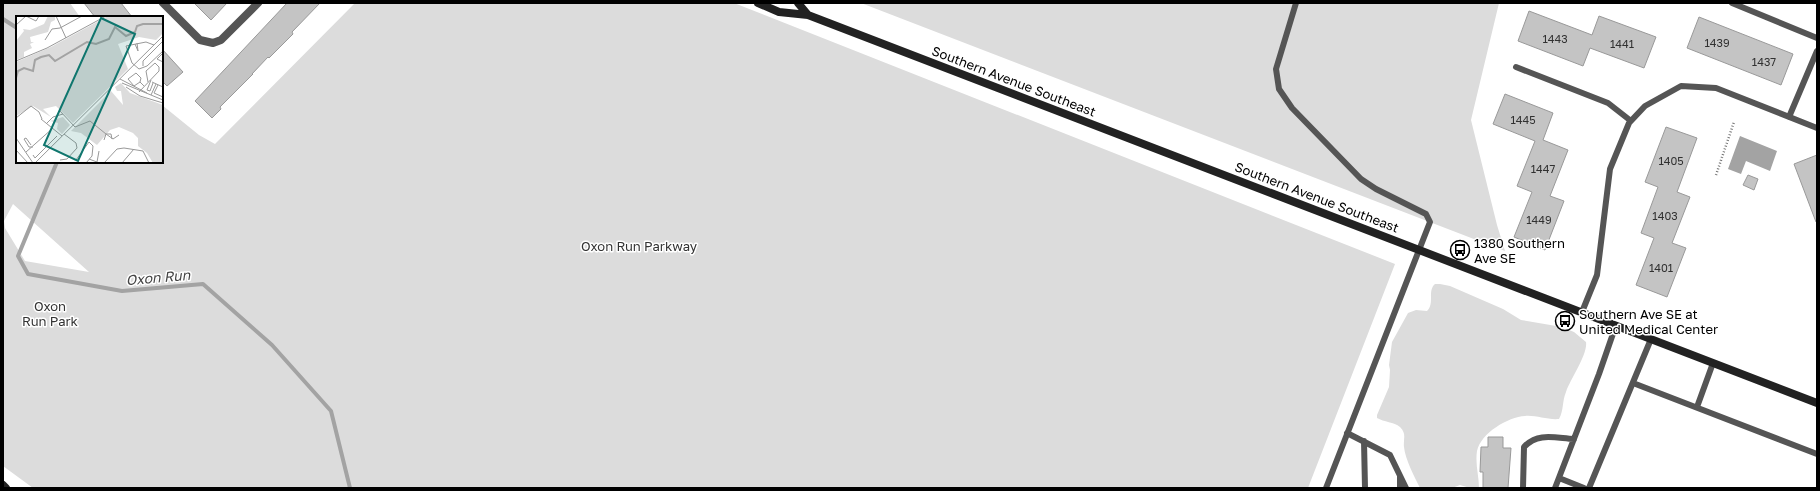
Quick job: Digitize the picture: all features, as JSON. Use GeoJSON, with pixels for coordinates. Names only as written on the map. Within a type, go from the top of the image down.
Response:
{"type":"FeatureCollection","features":[{"type":"Feature","properties":{"kind":"main road","name":"Southern Avenue Southeast"},"geometry":{"type":"LineString","coordinates":[[758,3],[779,12],[808,15],[1420,249],[1817,403]]}},
{"type":"Feature","properties":{"kind":"main road","name":"Southern Avenue Southeast"},"geometry":{"type":"LineString","coordinates":[[798,3],[808,15]]}},
{"type":"Feature","properties":{"kind":"main road"},"geometry":{"type":"LineString","coordinates":[[3,485],[6,488]]}},
{"type":"Feature","properties":{"kind":"street"},"geometry":{"type":"LineString","coordinates":[[163,3],[200,40],[208,43],[221,40],[258,3]]}},
{"type":"Feature","properties":{"kind":"lane"},"geometry":{"type":"LineString","coordinates":[[1296,3],[1276,69],[1279,89],[1292,108],[1362,179],[1376,189],[1426,214],[1430,222],[1326,488]]}},
{"type":"Feature","properties":{"kind":"lane"},"geometry":{"type":"LineString","coordinates":[[1732,3],[1817,38]]}},
{"type":"Feature","properties":{"kind":"lane"},"geometry":{"type":"LineString","coordinates":[[1789,117],[1817,51]]}},
{"type":"Feature","properties":{"kind":"lane"},"geometry":{"type":"LineString","coordinates":[[1516,67],[1608,103],[1631,121]]}},
{"type":"Feature","properties":{"kind":"lane"},"geometry":{"type":"LineString","coordinates":[[1582,312],[1597,275],[1610,169],[1631,121],[1645,106],[1681,86],[1716,88],[1817,128]]}},
{"type":"Feature","properties":{"kind":"lane"},"geometry":{"type":"LineString","coordinates":[[1555,488],[1597,381],[1616,325]]}},
{"type":"Feature","properties":{"kind":"lane"},"geometry":{"type":"LineString","coordinates":[[1589,488],[1651,338]]}},
{"type":"Feature","properties":{"kind":"lane"},"geometry":{"type":"LineString","coordinates":[[1697,407],[1713,363]]}},
{"type":"Feature","properties":{"kind":"lane"},"geometry":{"type":"LineString","coordinates":[[1633,383],[1817,454]]}},
{"type":"Feature","properties":{"kind":"lane"},"geometry":{"type":"LineString","coordinates":[[1347,433],[1390,455],[1406,488]]}},
{"type":"Feature","properties":{"kind":"lane"},"geometry":{"type":"LineString","coordinates":[[1523,488],[1524,447],[1531,440],[1542,437],[1574,439]]}},
{"type":"Feature","properties":{"kind":"lane"},"geometry":{"type":"LineString","coordinates":[[1364,441],[1365,488]]}},
{"type":"Feature","properties":{"kind":"lane"},"geometry":{"type":"LineString","coordinates":[[1399,474],[1400,488]]}},
{"type":"Feature","properties":{"kind":"lane"},"geometry":{"type":"LineString","coordinates":[[1559,478],[1584,488]]}},
{"type":"Feature","properties":{"kind":"path"},"geometry":{"type":"LineString","coordinates":[[1716,175],[1734,122]]}},
{"type":"Feature","properties":{"kind":"green space","name":"Oxon Run Parkway"},"geometry":{"type":"Polygon","coordinates":[[[3,3],[70,3],[79,16],[16,16],[16,163],[163,163],[163,106],[199,135],[215,144],[355,3],[734,3],[1395,264],[1308,488],[33,488],[3,466],[3,3]],[[13,204],[4,221],[5,228],[25,261],[89,272],[13,204]]]}},
{"type":"Feature","properties":{"kind":"green space"},"geometry":{"type":"Polygon","coordinates":[[[861,3],[1499,3],[1471,120],[1497,225],[1505,251],[861,3]]]}},
{"type":"Feature","properties":{"kind":"green space"},"geometry":{"type":"Polygon","coordinates":[[[1435,284],[1450,286],[1503,309],[1521,320],[1562,327],[1574,332],[1586,342],[1582,359],[1568,386],[1559,419],[1529,416],[1518,417],[1496,427],[1484,438],[1477,451],[1479,488],[1470,488],[1460,485],[1452,488],[1420,488],[1406,457],[1404,434],[1402,430],[1395,424],[1377,418],[1389,387],[1389,365],[1392,342],[1408,313],[1416,310],[1427,311],[1435,284]]]}},
{"type":"Feature","properties":{"kind":"shaded area"},"geometry":{"type":"Polygon","coordinates":[[[1740,136],[1777,151],[1770,171],[1746,161],[1741,174],[1728,169],[1740,136]]]}},
{"type":"Feature","properties":{"kind":"building"},"geometry":{"type":"Polygon","coordinates":[[[84,3],[121,3],[131,16],[94,16],[84,3]]]}},
{"type":"Feature","properties":{"kind":"building"},"geometry":{"type":"Polygon","coordinates":[[[194,3],[227,3],[211,20],[194,3]]]}},
{"type":"Feature","properties":{"kind":"building"},"geometry":{"type":"Polygon","coordinates":[[[287,3],[320,3],[292,32],[293,34],[269,58],[268,57],[220,107],[221,109],[212,118],[195,101],[287,3]]]}},
{"type":"Feature","properties":{"kind":"building"},"geometry":{"type":"Polygon","coordinates":[[[1529,11],[1592,35],[1599,16],[1656,37],[1644,68],[1590,48],[1583,66],[1518,41],[1529,11]]]}},
{"type":"Feature","properties":{"kind":"building"},"geometry":{"type":"Polygon","coordinates":[[[1699,17],[1793,54],[1781,85],[1687,48],[1699,17]]]}},
{"type":"Feature","properties":{"kind":"building"},"geometry":{"type":"Polygon","coordinates":[[[163,50],[183,72],[167,86],[163,82],[163,50]]]}},
{"type":"Feature","properties":{"kind":"building"},"geometry":{"type":"Polygon","coordinates":[[[1505,94],[1553,113],[1543,140],[1568,150],[1550,196],[1564,201],[1545,250],[1514,237],[1532,192],[1517,186],[1535,141],[1493,124],[1505,94]]]}},
{"type":"Feature","properties":{"kind":"building"},"geometry":{"type":"Polygon","coordinates":[[[1666,127],[1697,138],[1677,192],[1690,197],[1672,243],[1686,248],[1667,297],[1636,285],[1654,238],[1641,233],[1658,187],[1645,182],[1666,127]]]}},
{"type":"Feature","properties":{"kind":"building"},"geometry":{"type":"Polygon","coordinates":[[[1817,155],[1817,221],[1816,222],[1794,164],[1817,155]]]}},
{"type":"Feature","properties":{"kind":"building"},"geometry":{"type":"Polygon","coordinates":[[[1748,175],[1758,179],[1754,190],[1743,185],[1748,175]]]}},
{"type":"Feature","properties":{"kind":"building"},"geometry":{"type":"Polygon","coordinates":[[[1488,437],[1503,437],[1503,448],[1511,448],[1508,488],[1483,488],[1483,472],[1480,472],[1481,447],[1488,447],[1488,437]]]}},
{"type":"Feature","properties":{"kind":"waterway","name":"Oxon Run"},"geometry":{"type":"LineString","coordinates":[[3,19],[16,27]]}},
{"type":"Feature","properties":{"kind":"waterway","name":"Oxon Run"},"geometry":{"type":"LineString","coordinates":[[57,163],[18,256],[28,274],[122,291],[203,284],[272,345],[331,411],[350,488]]}},
{"type":"Feature","properties":{"kind":"place","name":"1380 Southern Ave SE"},"geometry":{"type":"Point","coordinates":[1460,250]}},
{"type":"Feature","properties":{"kind":"place","name":"Southern Ave SE at United Medical Center"},"geometry":{"type":"Point","coordinates":[1565,321]}},
{"type":"Feature","properties":{"kind":"park label","name":"Oxon Run Park"},"geometry":{"type":"Point","coordinates":[50,314]}}]}
